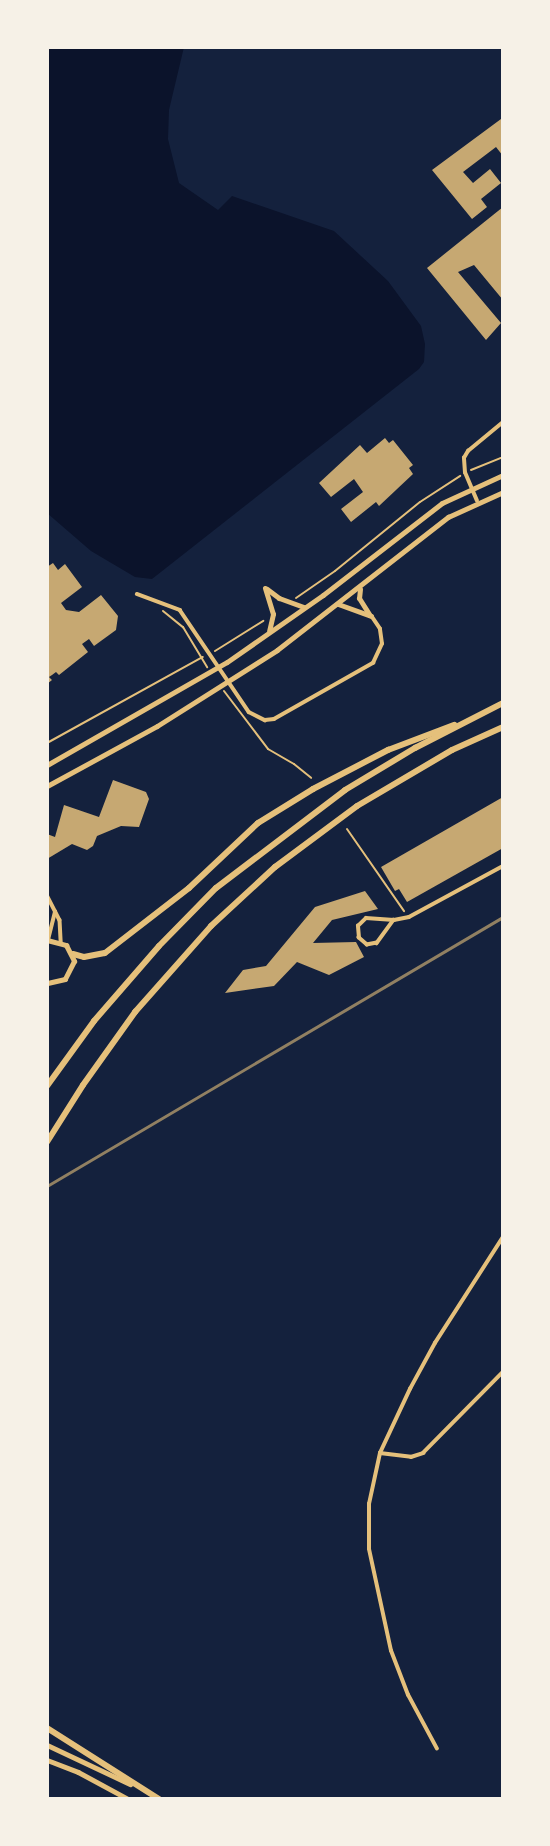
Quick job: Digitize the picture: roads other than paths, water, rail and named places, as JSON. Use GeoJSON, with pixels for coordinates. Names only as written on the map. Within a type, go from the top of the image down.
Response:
{"type":"FeatureCollection","features":[{"type":"Feature","properties":{"kind":"highway"},"geometry":{"type":"LineString","coordinates":[[47,1086],[94,1021],[159,946],[216,888],[345,790],[415,748],[503,703]]}},
{"type":"Feature","properties":{"kind":"highway"},"geometry":{"type":"LineString","coordinates":[[73,954],[84,957],[105,953],[189,888],[258,823],[313,789],[388,750],[475,718]]}},
{"type":"Feature","properties":{"kind":"highway"},"geometry":{"type":"LineString","coordinates":[[47,1142],[83,1085],[135,1012],[211,926],[275,867],[357,806],[452,750],[503,727]]}},
{"type":"Feature","properties":{"kind":"highway"},"geometry":{"type":"LineString","coordinates":[[47,1727],[158,1799]]}},
{"type":"Feature","properties":{"kind":"main road"},"geometry":{"type":"LineString","coordinates":[[47,765],[227,662],[304,607],[414,522],[471,487],[503,475]]}},
{"type":"Feature","properties":{"kind":"main road"},"geometry":{"type":"LineString","coordinates":[[47,786],[236,676],[360,588],[434,527],[477,501],[503,492]]}},
{"type":"Feature","properties":{"kind":"main road"},"geometry":{"type":"LineString","coordinates":[[269,631],[273,614],[265,588],[304,607]]}},
{"type":"Feature","properties":{"kind":"main road"},"geometry":{"type":"LineString","coordinates":[[360,588],[359,598],[371,616]]}},
{"type":"Feature","properties":{"kind":"main road"},"geometry":{"type":"LineString","coordinates":[[338,604],[371,616]]}},
{"type":"Feature","properties":{"kind":"main road"},"geometry":{"type":"LineString","coordinates":[[48,940],[61,942],[73,954],[70,974],[59,982],[48,984]]}},
{"type":"Feature","properties":{"kind":"main road"},"geometry":{"type":"LineString","coordinates":[[47,1745],[83,1759],[158,1799]]}},
{"type":"Feature","properties":{"kind":"main road"},"geometry":{"type":"LineString","coordinates":[[47,1760],[78,1772],[128,1799]]}},
{"type":"Feature","properties":{"kind":"street"},"geometry":{"type":"LineString","coordinates":[[477,501],[465,473],[464,458],[468,451],[503,422]]}},
{"type":"Feature","properties":{"kind":"street"},"geometry":{"type":"LineString","coordinates":[[137,594],[180,610],[249,712],[265,720],[274,719],[373,663],[382,644],[380,629],[371,616]]}},
{"type":"Feature","properties":{"kind":"street"},"geometry":{"type":"LineString","coordinates":[[394,920],[377,943],[367,945],[359,938],[358,926],[366,918],[394,920],[409,917],[503,866]]}},
{"type":"Feature","properties":{"kind":"street"},"geometry":{"type":"LineString","coordinates":[[47,895],[60,920],[61,942]]}},
{"type":"Feature","properties":{"kind":"street"},"geometry":{"type":"LineString","coordinates":[[48,940],[55,912]]}},
{"type":"Feature","properties":{"kind":"street"},"geometry":{"type":"LineString","coordinates":[[437,1749],[399,1673],[369,1549],[369,1504],[380,1453],[431,1350],[503,1237]]}},
{"type":"Feature","properties":{"kind":"street"},"geometry":{"type":"LineString","coordinates":[[380,1453],[411,1457],[423,1453],[503,1372]]}},
{"type":"Feature","properties":{"kind":"water"},"geometry":{"type":"Polygon","coordinates":[[[47,47],[184,47],[169,110],[168,139],[179,183],[218,210],[232,196],[334,231],[388,281],[421,326],[425,344],[424,362],[419,369],[152,579],[135,577],[91,551],[47,513],[47,47]]]}},
{"type":"Feature","properties":{"kind":"railway"},"geometry":{"type":"LineString","coordinates":[[47,1186],[503,917]]}}]}
